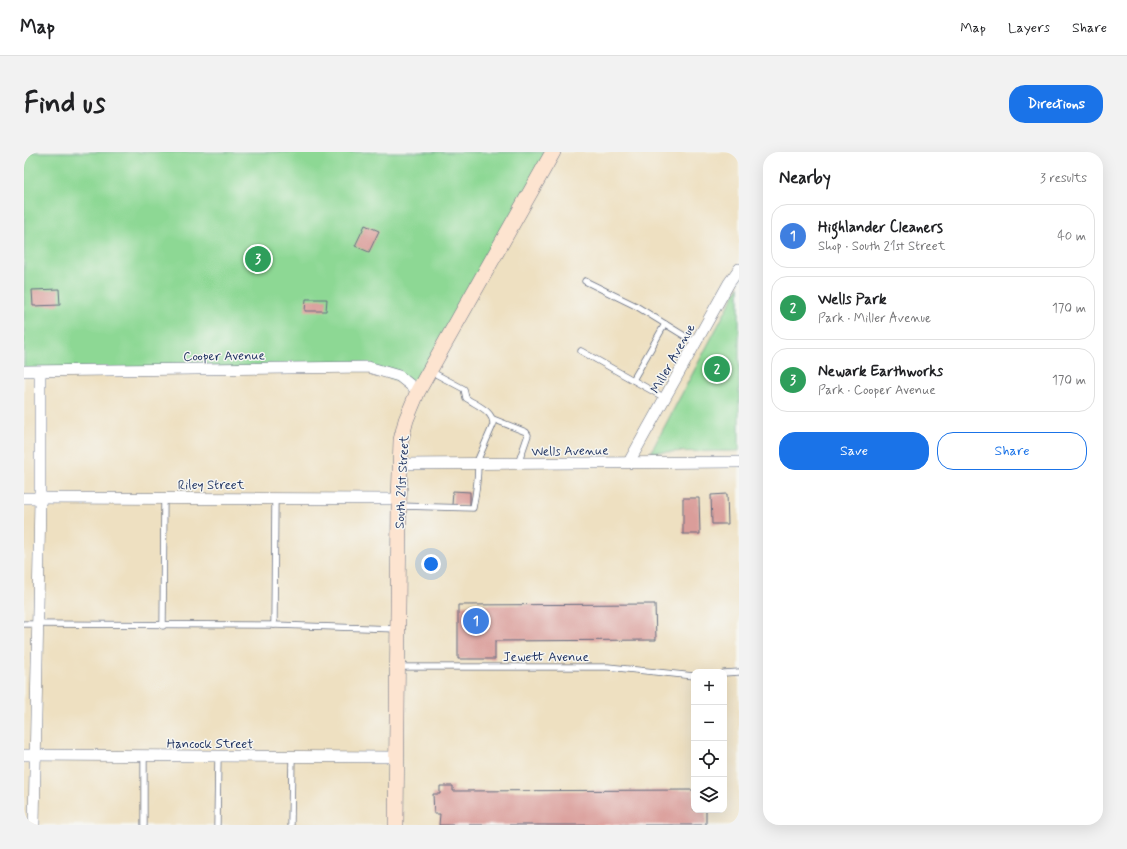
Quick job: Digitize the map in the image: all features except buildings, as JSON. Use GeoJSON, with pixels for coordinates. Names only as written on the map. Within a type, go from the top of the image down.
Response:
{"type":"FeatureCollection","features":[{"type":"Feature","properties":{"kind":"main road","name":"South 21st Street"},"geometry":{"type":"LineString","coordinates":[[396,825],[401,440],[406,420],[418,391],[553,152]]}},
{"type":"Feature","properties":{"kind":"street","name":"Miller Avenue"},"geometry":{"type":"LineString","coordinates":[[629,462],[729,283],[739,269]]}},
{"type":"Feature","properties":{"kind":"street","name":"Cooper Avenue"},"geometry":{"type":"LineString","coordinates":[[24,371],[368,367],[399,376],[418,391]]}},
{"type":"Feature","properties":{"kind":"street"},"geometry":{"type":"LineString","coordinates":[[34,825],[29,755],[36,624],[40,499],[40,372]]}},
{"type":"Feature","properties":{"kind":"street","name":"Wells Avenue"},"geometry":{"type":"LineString","coordinates":[[401,464],[739,462]]}},
{"type":"Feature","properties":{"kind":"street","name":"Riley Street"},"geometry":{"type":"LineString","coordinates":[[24,498],[275,498],[399,502]]}},
{"type":"Feature","properties":{"kind":"street","name":"Hancock Street"},"geometry":{"type":"LineString","coordinates":[[29,755],[144,757],[396,757]]}},
{"type":"Feature","properties":{"kind":"lane"},"geometry":{"type":"LineString","coordinates":[[585,282],[636,306],[696,343]]}},
{"type":"Feature","properties":{"kind":"lane"},"geometry":{"type":"LineString","coordinates":[[633,380],[666,324]]}},
{"type":"Feature","properties":{"kind":"lane"},"geometry":{"type":"LineString","coordinates":[[581,351],[665,398]]}},
{"type":"Feature","properties":{"kind":"lane"},"geometry":{"type":"LineString","coordinates":[[399,502],[473,508],[474,495],[478,486],[477,464],[493,425],[493,419],[490,414],[466,398],[464,389],[430,371]]}},
{"type":"Feature","properties":{"kind":"lane"},"geometry":{"type":"LineString","coordinates":[[493,419],[526,432],[528,435],[518,464]]}},
{"type":"Feature","properties":{"kind":"lane"},"geometry":{"type":"LineString","coordinates":[[163,626],[164,498]]}},
{"type":"Feature","properties":{"kind":"lane"},"geometry":{"type":"LineString","coordinates":[[274,626],[275,498]]}},
{"type":"Feature","properties":{"kind":"lane"},"geometry":{"type":"LineString","coordinates":[[24,624],[274,626],[398,629]]}},
{"type":"Feature","properties":{"kind":"lane","name":"Jewett Avenue"},"geometry":{"type":"LineString","coordinates":[[398,668],[608,667],[691,676]]}},
{"type":"Feature","properties":{"kind":"lane"},"geometry":{"type":"LineString","coordinates":[[727,674],[739,672]]}},
{"type":"Feature","properties":{"kind":"lane"},"geometry":{"type":"LineString","coordinates":[[291,825],[292,756]]}},
{"type":"Feature","properties":{"kind":"lane"},"geometry":{"type":"LineString","coordinates":[[144,757],[144,825]]}},
{"type":"Feature","properties":{"kind":"lane"},"geometry":{"type":"LineString","coordinates":[[217,825],[218,757]]}},
{"type":"Feature","properties":{"kind":"green space"},"geometry":{"type":"Polygon","coordinates":[[[24,152],[552,152],[418,391],[368,367],[24,371],[24,152]]]}},
{"type":"Feature","properties":{"kind":"green space"},"geometry":{"type":"Polygon","coordinates":[[[739,286],[739,451],[651,452],[739,286]]]}},
{"type":"Feature","properties":{"kind":"place","name":"Newark Earthworks"},"geometry":{"type":"Point","coordinates":[258,259]}},
{"type":"Feature","properties":{"kind":"place","name":"Wells Park"},"geometry":{"type":"Point","coordinates":[717,369]}},
{"type":"Feature","properties":{"kind":"place","name":"Highlander Cleaners"},"geometry":{"type":"Point","coordinates":[476,621]}}]}
